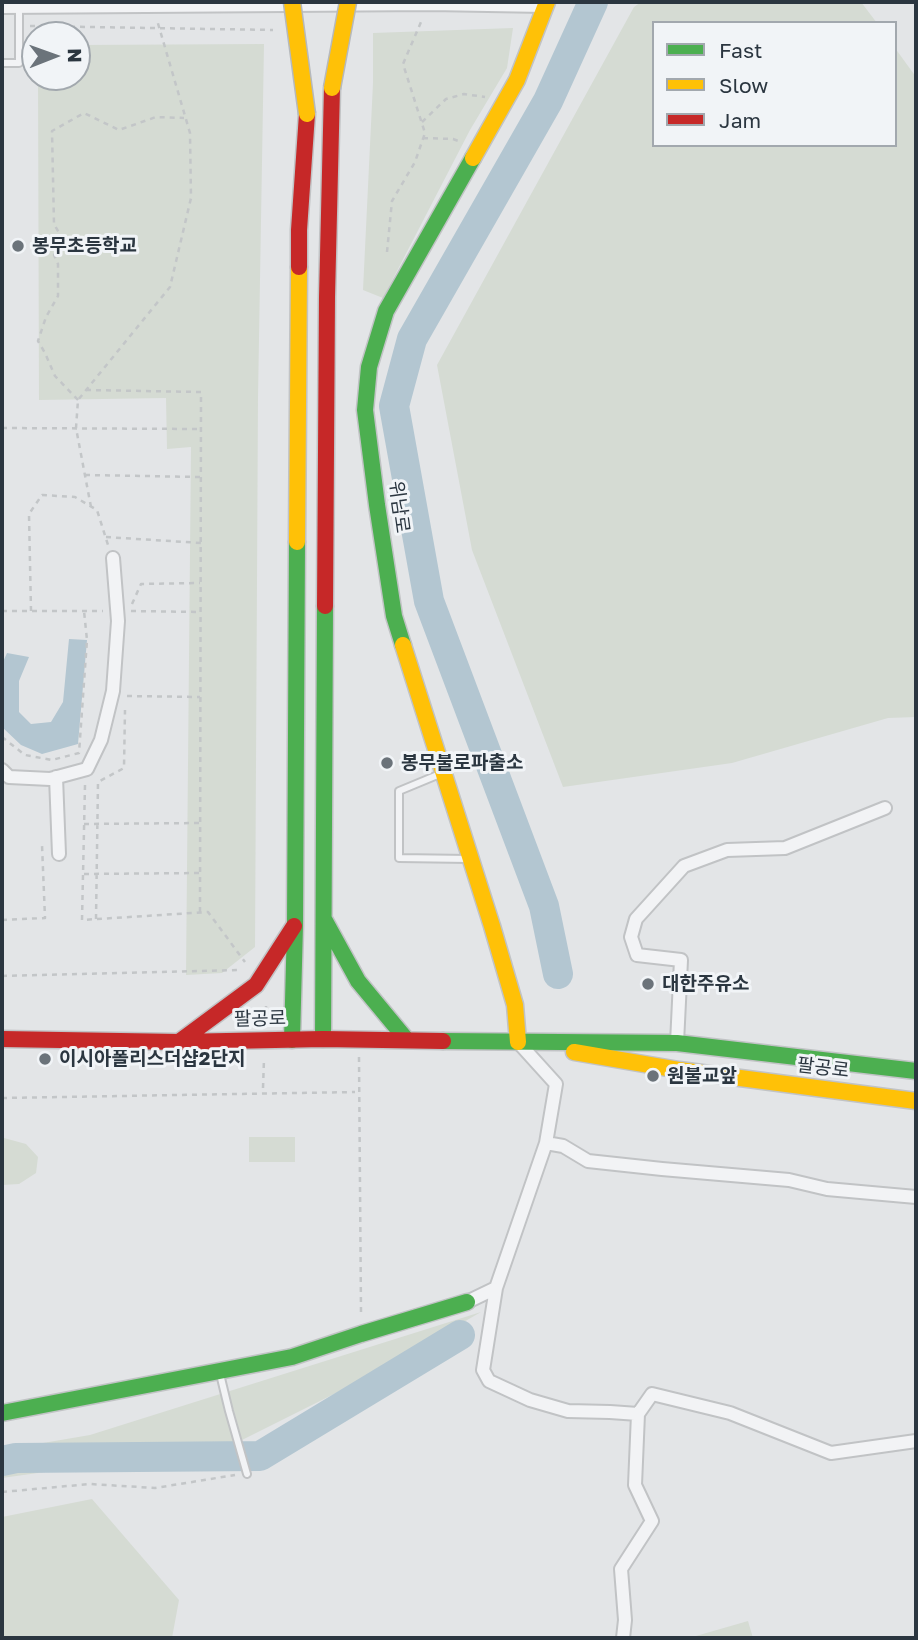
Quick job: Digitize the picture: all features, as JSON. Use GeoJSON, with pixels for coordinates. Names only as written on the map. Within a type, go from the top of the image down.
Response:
{"type":"FeatureCollection","features":[{"type":"Feature","properties":{"kind":"main road"},"geometry":{"type":"LineString","coordinates":[[292,2],[307,114]]}},
{"type":"Feature","properties":{"kind":"main road"},"geometry":{"type":"LineString","coordinates":[[292,1040],[299,230],[307,114],[306,2]]}},
{"type":"Feature","properties":{"kind":"main road"},"geometry":{"type":"LineString","coordinates":[[323,1038],[331,2]]}},
{"type":"Feature","properties":{"kind":"main road"},"geometry":{"type":"LineString","coordinates":[[332,88],[348,2]]}},
{"type":"Feature","properties":{"kind":"main road","name":"위남로"},"geometry":{"type":"LineString","coordinates":[[518,1042],[515,1005],[394,615],[365,411],[369,367],[386,311],[517,80],[546,4]]}},
{"type":"Feature","properties":{"kind":"main road"},"geometry":{"type":"LineString","coordinates":[[323,917],[358,981],[406,1039]]}},
{"type":"Feature","properties":{"kind":"main road"},"geometry":{"type":"LineString","coordinates":[[179,1042],[256,985],[295,925]]}},
{"type":"Feature","properties":{"kind":"main road","name":"팔공로"},"geometry":{"type":"LineString","coordinates":[[2,1039],[179,1042],[323,1038],[677,1043],[916,1071]]}},
{"type":"Feature","properties":{"kind":"main road","name":"팔공로"},"geometry":{"type":"LineString","coordinates":[[518,1042],[679,1070],[916,1101]]}},
{"type":"Feature","properties":{"kind":"main road"},"geometry":{"type":"LineString","coordinates":[[2,1413],[292,1357],[467,1302]]}},
{"type":"Feature","properties":{"kind":"street"},"geometry":{"type":"LineString","coordinates":[[2,7],[19,4],[119,4],[153,7],[546,4]]}},
{"type":"Feature","properties":{"kind":"street"},"geometry":{"type":"LineString","coordinates":[[2,771],[9,777],[50,779],[87,769],[101,740],[113,691],[117,611],[113,558]]}},
{"type":"Feature","properties":{"kind":"street"},"geometry":{"type":"LineString","coordinates":[[56,777],[59,854]]}},
{"type":"Feature","properties":{"kind":"street"},"geometry":{"type":"LineString","coordinates":[[677,1043],[681,960],[637,955],[631,937],[636,919],[684,866],[727,850],[785,848],[885,807]]}},
{"type":"Feature","properties":{"kind":"street"},"geometry":{"type":"LineString","coordinates":[[518,1042],[556,1084],[546,1143],[496,1288],[483,1370],[489,1381],[530,1400],[568,1411],[638,1415]]}},
{"type":"Feature","properties":{"kind":"street"},"geometry":{"type":"LineString","coordinates":[[546,1143],[563,1146],[588,1161],[789,1180],[827,1189],[916,1197]]}},
{"type":"Feature","properties":{"kind":"street"},"geometry":{"type":"LineString","coordinates":[[467,1302],[496,1288]]}},
{"type":"Feature","properties":{"kind":"street"},"geometry":{"type":"LineString","coordinates":[[622,1638],[625,1619],[621,1569],[652,1521],[635,1485],[638,1415],[652,1394],[730,1413],[831,1453],[916,1441]]}},
{"type":"Feature","properties":{"kind":"lane"},"geometry":{"type":"LineString","coordinates":[[2,63],[19,63],[19,4]]}},
{"type":"Feature","properties":{"kind":"lane"},"geometry":{"type":"LineString","coordinates":[[443,772],[399,791],[399,858],[471,859]]}},
{"type":"Feature","properties":{"kind":"lane"},"geometry":{"type":"LineString","coordinates":[[220,1372],[247,1474]]}},
{"type":"Feature","properties":{"kind":"path"},"geometry":{"type":"LineString","coordinates":[[91,507],[76,428],[78,400],[170,287],[191,198],[190,133],[153,7]]}},
{"type":"Feature","properties":{"kind":"path"},"geometry":{"type":"LineString","coordinates":[[387,252],[392,201],[415,162],[425,133],[403,64],[421,22]]}},
{"type":"Feature","properties":{"kind":"path"},"geometry":{"type":"LineString","coordinates":[[19,26],[273,30]]}},
{"type":"Feature","properties":{"kind":"path"},"geometry":{"type":"LineString","coordinates":[[422,122],[446,99],[464,93],[484,96],[490,101]]}},
{"type":"Feature","properties":{"kind":"path"},"geometry":{"type":"LineString","coordinates":[[78,400],[55,376],[38,341],[46,317],[58,296],[58,264],[54,255],[62,238],[54,223],[52,131],[84,113],[119,130],[156,117],[186,118]]}},
{"type":"Feature","properties":{"kind":"path"},"geometry":{"type":"LineString","coordinates":[[423,138],[453,139],[461,143]]}},
{"type":"Feature","properties":{"kind":"path"},"geometry":{"type":"LineString","coordinates":[[86,390],[201,393],[200,912]]}},
{"type":"Feature","properties":{"kind":"path"},"geometry":{"type":"LineString","coordinates":[[2,428],[201,429]]}},
{"type":"Feature","properties":{"kind":"path"},"geometry":{"type":"LineString","coordinates":[[85,475],[201,477]]}},
{"type":"Feature","properties":{"kind":"path"},"geometry":{"type":"LineString","coordinates":[[31,611],[29,514],[42,495],[75,497],[97,510],[113,558]]}},
{"type":"Feature","properties":{"kind":"path"},"geometry":{"type":"LineString","coordinates":[[106,537],[201,543]]}},
{"type":"Feature","properties":{"kind":"path"},"geometry":{"type":"LineString","coordinates":[[201,583],[141,584],[128,611],[201,612]]}},
{"type":"Feature","properties":{"kind":"path"},"geometry":{"type":"LineString","coordinates":[[2,611],[117,611]]}},
{"type":"Feature","properties":{"kind":"path"},"geometry":{"type":"LineString","coordinates":[[2,737],[26,755],[52,760],[79,753],[87,640],[84,611]]}},
{"type":"Feature","properties":{"kind":"path"},"geometry":{"type":"LineString","coordinates":[[125,696],[200,697]]}},
{"type":"Feature","properties":{"kind":"path"},"geometry":{"type":"LineString","coordinates":[[96,919],[98,782],[124,768],[125,708]]}},
{"type":"Feature","properties":{"kind":"path"},"geometry":{"type":"LineString","coordinates":[[2,976],[251,969],[208,912],[82,920],[85,775]]}},
{"type":"Feature","properties":{"kind":"path"},"geometry":{"type":"LineString","coordinates":[[84,824],[200,823]]}},
{"type":"Feature","properties":{"kind":"path"},"geometry":{"type":"LineString","coordinates":[[2,920],[45,918],[42,834]]}},
{"type":"Feature","properties":{"kind":"path"},"geometry":{"type":"LineString","coordinates":[[83,874],[200,873]]}},
{"type":"Feature","properties":{"kind":"path"},"geometry":{"type":"LineString","coordinates":[[358,1039],[361,1312]]}},
{"type":"Feature","properties":{"kind":"path"},"geometry":{"type":"LineString","coordinates":[[2,1098],[355,1092]]}},
{"type":"Feature","properties":{"kind":"path"},"geometry":{"type":"LineString","coordinates":[[2,1492],[90,1484],[155,1488],[247,1474]]}},
{"type":"Feature","properties":{"kind":"shaded area"},"geometry":{"type":"Polygon","coordinates":[[[641,2],[861,2],[875,21],[652,21],[652,147],[897,147],[897,51],[916,77],[916,717],[888,718],[732,763],[563,787],[472,550],[437,365],[634,7],[641,2]]]}},
{"type":"Feature","properties":{"kind":"shaded area"},"geometry":{"type":"Polygon","coordinates":[[[513,28],[507,68],[470,130],[383,298],[363,290],[373,33],[513,28]]]}},
{"type":"Feature","properties":{"kind":"shaded area"},"geometry":{"type":"Polygon","coordinates":[[[264,44],[258,397],[255,947],[222,973],[186,975],[191,447],[167,449],[166,398],[39,400],[38,91],[91,91],[91,45],[264,44]]]}},
{"type":"Feature","properties":{"kind":"shaded area"},"geometry":{"type":"Polygon","coordinates":[[[249,1137],[295,1137],[295,1162],[249,1162],[249,1137]]]}},
{"type":"Feature","properties":{"kind":"shaded area"},"geometry":{"type":"Polygon","coordinates":[[[4,1138],[26,1144],[38,1157],[36,1173],[19,1184],[2,1185],[4,1138]]]}},
{"type":"Feature","properties":{"kind":"shaded area"},"geometry":{"type":"Polygon","coordinates":[[[481,1312],[370,1376],[230,1446],[2,1478],[2,1450],[90,1435],[481,1312]]]}},
{"type":"Feature","properties":{"kind":"shaded area"},"geometry":{"type":"Polygon","coordinates":[[[92,1499],[179,1600],[172,1638],[2,1638],[2,1517],[92,1499]]]}},
{"type":"Feature","properties":{"kind":"shaded area"},"geometry":{"type":"Polygon","coordinates":[[[748,1621],[753,1638],[689,1638],[748,1621]]]}},
{"type":"Feature","properties":{"kind":"water"},"geometry":{"type":"Polygon","coordinates":[[[69,639],[87,640],[78,744],[42,754],[21,745],[2,727],[2,664],[7,653],[29,657],[19,681],[19,712],[31,724],[51,722],[63,702],[69,639]]]}},
{"type":"Feature","properties":{"kind":"waterway"},"geometry":{"type":"LineString","coordinates":[[558,974],[544,906],[429,601],[394,406],[412,339],[548,101],[593,2]]}},
{"type":"Feature","properties":{"kind":"waterway"},"geometry":{"type":"LineString","coordinates":[[2,1461],[16,1458],[260,1456],[460,1335]]}},
{"type":"Feature","properties":{"kind":"traffic: fast"},"geometry":{"type":"LineString","coordinates":[[403,645],[394,616],[365,410],[369,367],[386,311],[473,158]]}},
{"type":"Feature","properties":{"kind":"traffic: fast"},"geometry":{"type":"LineString","coordinates":[[292,1040],[297,542]]}},
{"type":"Feature","properties":{"kind":"traffic: fast"},"geometry":{"type":"LineString","coordinates":[[323,1039],[325,606]]}},
{"type":"Feature","properties":{"kind":"traffic: fast"},"geometry":{"type":"LineString","coordinates":[[324,919],[358,981],[406,1039]]}},
{"type":"Feature","properties":{"kind":"traffic: fast"},"geometry":{"type":"LineString","coordinates":[[443,1041],[677,1043],[916,1071]]}},
{"type":"Feature","properties":{"kind":"traffic: fast"},"geometry":{"type":"LineString","coordinates":[[2,1413],[292,1357],[467,1302]]}},
{"type":"Feature","properties":{"kind":"traffic: slow"},"geometry":{"type":"LineString","coordinates":[[292,2],[307,114]]}},
{"type":"Feature","properties":{"kind":"traffic: slow"},"geometry":{"type":"LineString","coordinates":[[332,88],[348,2]]}},
{"type":"Feature","properties":{"kind":"traffic: slow"},"geometry":{"type":"LineString","coordinates":[[473,158],[517,80],[547,2]]}},
{"type":"Feature","properties":{"kind":"traffic: slow"},"geometry":{"type":"LineString","coordinates":[[297,542],[299,267]]}},
{"type":"Feature","properties":{"kind":"traffic: slow"},"geometry":{"type":"LineString","coordinates":[[403,645],[515,1005],[518,1042]]}},
{"type":"Feature","properties":{"kind":"traffic: slow"},"geometry":{"type":"LineString","coordinates":[[574,1052],[679,1070],[916,1101]]}},
{"type":"Feature","properties":{"kind":"traffic: jam"},"geometry":{"type":"LineString","coordinates":[[325,606],[327,297],[332,88]]}},
{"type":"Feature","properties":{"kind":"traffic: jam"},"geometry":{"type":"LineString","coordinates":[[299,267],[307,114]]}},
{"type":"Feature","properties":{"kind":"traffic: jam"},"geometry":{"type":"LineString","coordinates":[[179,1042],[256,985],[294,926]]}},
{"type":"Feature","properties":{"kind":"traffic: jam"},"geometry":{"type":"LineString","coordinates":[[2,1039],[179,1042],[323,1039],[443,1041]]}},
{"type":"Feature","properties":{"kind":"place","name":"봉무초등학교"},"geometry":{"type":"Point","coordinates":[18,246]}},
{"type":"Feature","properties":{"kind":"place","name":"봉무불로파출소"},"geometry":{"type":"Point","coordinates":[387,763]}},
{"type":"Feature","properties":{"kind":"place","name":"대한주유소"},"geometry":{"type":"Point","coordinates":[648,984]}},
{"type":"Feature","properties":{"kind":"place","name":"이시아폴리스더샵2단지"},"geometry":{"type":"Point","coordinates":[45,1059]}},
{"type":"Feature","properties":{"kind":"place","name":"원불교앞"},"geometry":{"type":"Point","coordinates":[653,1076]}}]}
